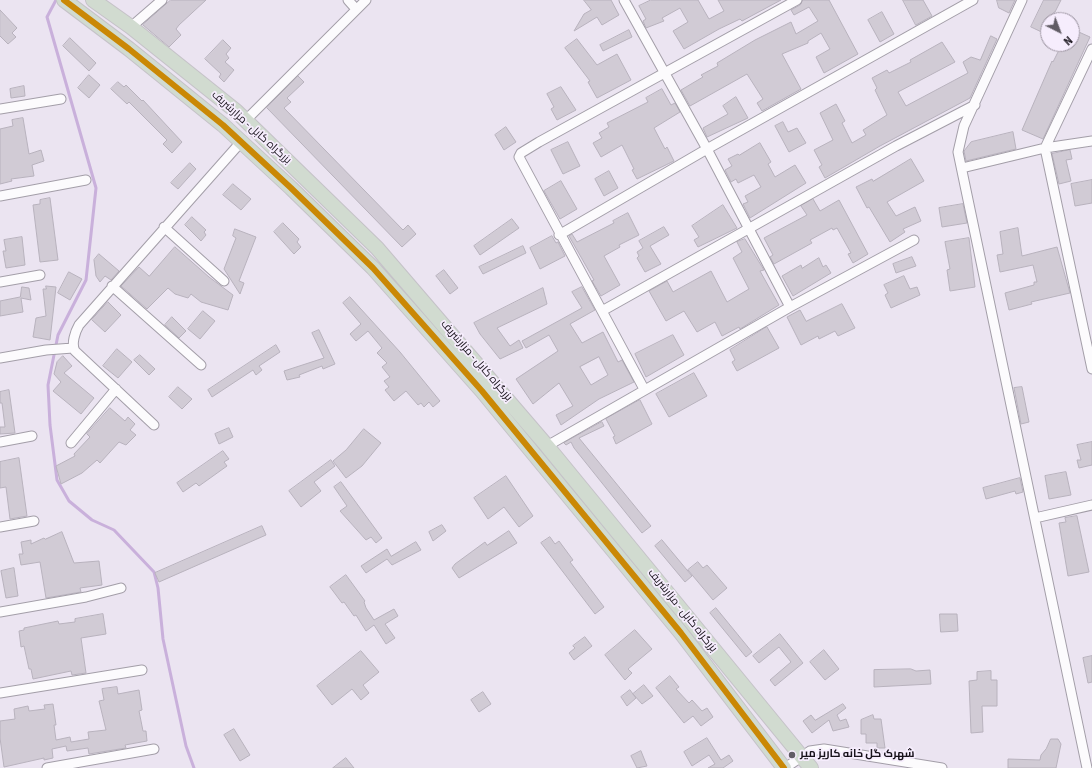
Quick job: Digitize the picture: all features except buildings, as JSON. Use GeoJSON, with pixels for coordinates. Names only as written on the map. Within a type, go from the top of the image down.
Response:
{"type":"FeatureCollection","features":[{"type":"Feature","properties":{"kind":"highway","name":"بزرگراه کابل - مزارشریف"},"geometry":{"type":"LineString","coordinates":[[64,0],[129,49],[222,125],[373,268],[482,391],[648,593],[784,768]]}},
{"type":"Feature","properties":{"kind":"highway","name":"بزرگراه کابل - مزارشریف"},"geometry":{"type":"LineString","coordinates":[[93,0],[136,31],[241,116],[377,248],[547,446],[811,768]]}},
{"type":"Feature","properties":{"kind":"highway"},"geometry":{"type":"LineString","coordinates":[[129,49],[136,31]]}},
{"type":"Feature","properties":{"kind":"highway"},"geometry":{"type":"LineString","coordinates":[[222,125],[241,116]]}},
{"type":"Feature","properties":{"kind":"highway"},"geometry":{"type":"LineString","coordinates":[[429,331],[441,321]]}},
{"type":"Feature","properties":{"kind":"highway"},"geometry":{"type":"LineString","coordinates":[[578,508],[590,498]]}},
{"type":"Feature","properties":{"kind":"highway"},"geometry":{"type":"LineString","coordinates":[[648,593],[660,583]]}},
{"type":"Feature","properties":{"kind":"street"},"geometry":{"type":"LineString","coordinates":[[136,31],[162,0]]}},
{"type":"Feature","properties":{"kind":"street"},"geometry":{"type":"LineString","coordinates":[[348,0],[356,9]]}},
{"type":"Feature","properties":{"kind":"street"},"geometry":{"type":"LineString","coordinates":[[241,116],[366,0]]}},
{"type":"Feature","properties":{"kind":"street"},"geometry":{"type":"LineString","coordinates":[[624,0],[707,149],[790,307]]}},
{"type":"Feature","properties":{"kind":"street"},"geometry":{"type":"LineString","coordinates":[[644,389],[518,157],[664,72],[797,0]]}},
{"type":"Feature","properties":{"kind":"street"},"geometry":{"type":"LineString","coordinates":[[559,235],[707,149],[972,0]]}},
{"type":"Feature","properties":{"kind":"street"},"geometry":{"type":"LineString","coordinates":[[1022,0],[975,105],[964,126],[958,152],[1087,768]]}},
{"type":"Feature","properties":{"kind":"street"},"geometry":{"type":"LineString","coordinates":[[1092,49],[1045,148],[1092,369]]}},
{"type":"Feature","properties":{"kind":"street"},"geometry":{"type":"LineString","coordinates":[[0,109],[61,99]]}},
{"type":"Feature","properties":{"kind":"street"},"geometry":{"type":"LineString","coordinates":[[602,311],[896,146],[975,105]]}},
{"type":"Feature","properties":{"kind":"street"},"geometry":{"type":"LineString","coordinates":[[962,168],[1045,148],[1092,141]]}},
{"type":"Feature","properties":{"kind":"street"},"geometry":{"type":"LineString","coordinates":[[70,348],[79,325],[164,227],[241,142]]}},
{"type":"Feature","properties":{"kind":"street"},"geometry":{"type":"LineString","coordinates":[[0,196],[86,180]]}},
{"type":"Feature","properties":{"kind":"street"},"geometry":{"type":"LineString","coordinates":[[164,227],[224,281]]}},
{"type":"Feature","properties":{"kind":"street"},"geometry":{"type":"LineString","coordinates":[[547,446],[644,389],[681,371],[790,307],[914,240]]}},
{"type":"Feature","properties":{"kind":"street"},"geometry":{"type":"LineString","coordinates":[[0,282],[40,275]]}},
{"type":"Feature","properties":{"kind":"street"},"geometry":{"type":"LineString","coordinates":[[112,286],[201,365]]}},
{"type":"Feature","properties":{"kind":"street"},"geometry":{"type":"LineString","coordinates":[[0,358],[46,350],[70,348],[154,425]]}},
{"type":"Feature","properties":{"kind":"street"},"geometry":{"type":"LineString","coordinates":[[71,443],[116,389]]}},
{"type":"Feature","properties":{"kind":"street"},"geometry":{"type":"LineString","coordinates":[[0,442],[32,436]]}},
{"type":"Feature","properties":{"kind":"street"},"geometry":{"type":"LineString","coordinates":[[1035,518],[1092,505]]}},
{"type":"Feature","properties":{"kind":"street"},"geometry":{"type":"LineString","coordinates":[[0,527],[34,521]]}},
{"type":"Feature","properties":{"kind":"street"},"geometry":{"type":"LineString","coordinates":[[0,612],[86,597],[121,588]]}},
{"type":"Feature","properties":{"kind":"street"},"geometry":{"type":"LineString","coordinates":[[0,692],[142,670]]}},
{"type":"Feature","properties":{"kind":"street"},"geometry":{"type":"LineString","coordinates":[[47,768],[77,765],[154,749]]}},
{"type":"Feature","properties":{"kind":"street"},"geometry":{"type":"LineString","coordinates":[[784,768],[810,751],[824,749],[942,768]]}},
{"type":"Feature","properties":{"kind":"waterway"},"geometry":{"type":"LineString","coordinates":[[56,0],[47,17],[96,188],[86,280],[58,335],[48,385],[50,425],[57,480],[69,501],[92,520],[114,530],[154,572],[158,588],[163,639],[186,746],[194,768]]}},
{"type":"Feature","properties":{"kind":"transit line"},"geometry":{"type":"LineString","coordinates":[[64,0],[129,49],[223,125],[291,188],[373,268],[482,391],[681,633],[784,768]]}},
{"type":"Feature","properties":{"kind":"place","name":"شهرک گل خانه کاریز میر"},"geometry":{"type":"Point","coordinates":[792,755]}}]}
